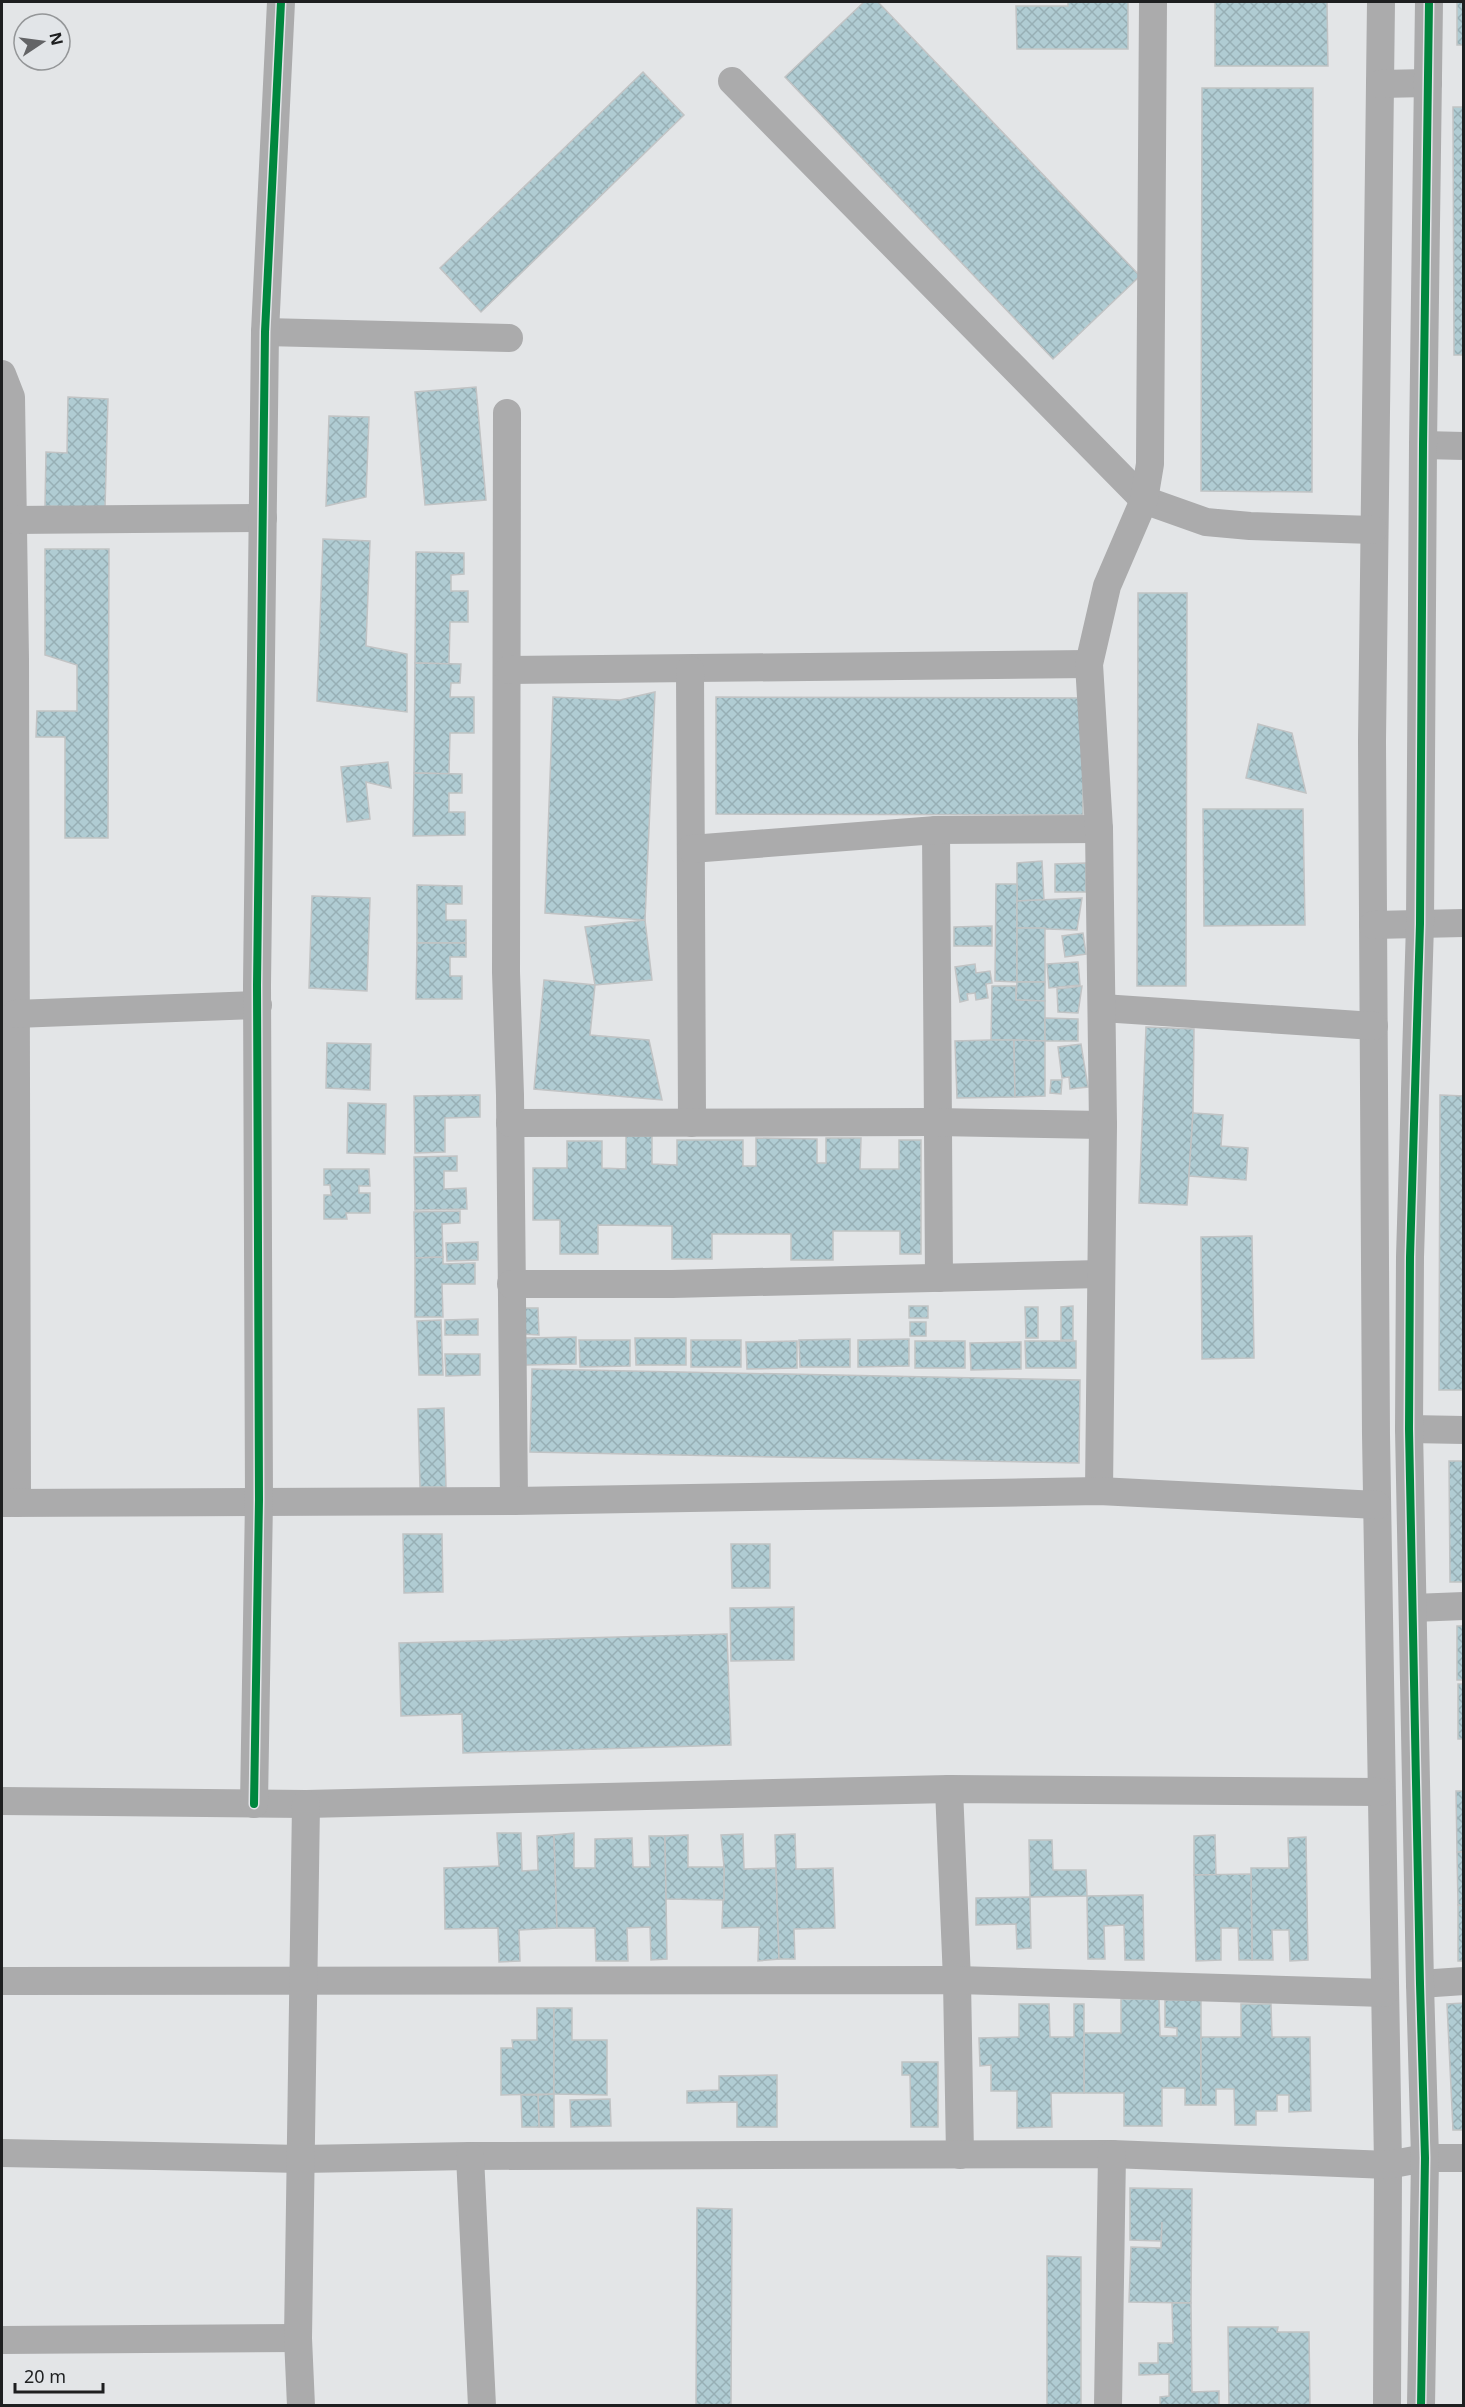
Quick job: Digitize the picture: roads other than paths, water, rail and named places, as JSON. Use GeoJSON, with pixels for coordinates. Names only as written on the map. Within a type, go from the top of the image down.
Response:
{"type":"FeatureCollection","features":[{"type":"Feature","properties":{"kind":"street"},"geometry":{"type":"LineString","coordinates":[[254,1803],[259,1500],[258,1005],[265,332],[281,2]]}},
{"type":"Feature","properties":{"kind":"street"},"geometry":{"type":"LineString","coordinates":[[1099,1491],[1103,1125],[1100,829],[1089,664],[1107,586],[1144,500],[1150,464],[1153,2]]}},
{"type":"Feature","properties":{"kind":"street"},"geometry":{"type":"LineString","coordinates":[[1381,2],[1373,530],[1373,925],[1380,1792],[1388,2165],[1388,2406]]}},
{"type":"Feature","properties":{"kind":"street"},"geometry":{"type":"LineString","coordinates":[[1421,2406],[1425,2158],[1419,1984],[1409,1429],[1410,1257],[1420,924],[1429,2]]}},
{"type":"Feature","properties":{"kind":"street"},"geometry":{"type":"LineString","coordinates":[[732,81],[1144,500],[1206,522],[1250,526],[1373,530]]}},
{"type":"Feature","properties":{"kind":"street"},"geometry":{"type":"LineString","coordinates":[[1380,84],[1428,83]]}},
{"type":"Feature","properties":{"kind":"street"},"geometry":{"type":"LineString","coordinates":[[265,332],[509,338]]}},
{"type":"Feature","properties":{"kind":"street"},"geometry":{"type":"LineString","coordinates":[[2,374],[11,397],[13,520],[8,660],[15,1014],[8,1276],[9,1503],[259,1500],[514,1501],[1099,1491],[1377,1505]]}},
{"type":"Feature","properties":{"kind":"street"},"geometry":{"type":"LineString","coordinates":[[507,413],[506,972],[514,1501]]}},
{"type":"Feature","properties":{"kind":"street"},"geometry":{"type":"LineString","coordinates":[[1423,445],[1464,446]]}},
{"type":"Feature","properties":{"kind":"street"},"geometry":{"type":"LineString","coordinates":[[13,520],[263,518]]}},
{"type":"Feature","properties":{"kind":"street"},"geometry":{"type":"LineString","coordinates":[[508,670],[690,670],[1089,664]]}},
{"type":"Feature","properties":{"kind":"street"},"geometry":{"type":"LineString","coordinates":[[690,670],[692,1123]]}},
{"type":"Feature","properties":{"kind":"street"},"geometry":{"type":"LineString","coordinates":[[691,849],[936,830],[1100,829]]}},
{"type":"Feature","properties":{"kind":"street"},"geometry":{"type":"LineString","coordinates":[[936,830],[936,1122],[939,1278]]}},
{"type":"Feature","properties":{"kind":"street"},"geometry":{"type":"LineString","coordinates":[[1373,925],[1464,923]]}},
{"type":"Feature","properties":{"kind":"street"},"geometry":{"type":"LineString","coordinates":[[15,1014],[258,1005]]}},
{"type":"Feature","properties":{"kind":"street"},"geometry":{"type":"LineString","coordinates":[[1102,1008],[1374,1026]]}},
{"type":"Feature","properties":{"kind":"street"},"geometry":{"type":"LineString","coordinates":[[510,1123],[936,1122],[1103,1125]]}},
{"type":"Feature","properties":{"kind":"street"},"geometry":{"type":"LineString","coordinates":[[511,1284],[672,1284],[1101,1274]]}},
{"type":"Feature","properties":{"kind":"street"},"geometry":{"type":"LineString","coordinates":[[1409,1429],[1464,1430]]}},
{"type":"Feature","properties":{"kind":"street"},"geometry":{"type":"LineString","coordinates":[[1413,1608],[1464,1606]]}},
{"type":"Feature","properties":{"kind":"street"},"geometry":{"type":"LineString","coordinates":[[2,1801],[306,1804],[949,1789],[1380,1792]]}},
{"type":"Feature","properties":{"kind":"street"},"geometry":{"type":"LineString","coordinates":[[949,1789],[957,1980],[960,2155]]}},
{"type":"Feature","properties":{"kind":"street"},"geometry":{"type":"LineString","coordinates":[[301,2406],[298,2338],[306,1804]]}},
{"type":"Feature","properties":{"kind":"street"},"geometry":{"type":"LineString","coordinates":[[2,1981],[957,1980],[1384,1993]]}},
{"type":"Feature","properties":{"kind":"street"},"geometry":{"type":"LineString","coordinates":[[1419,1984],[1464,1981]]}},
{"type":"Feature","properties":{"kind":"street"},"geometry":{"type":"LineString","coordinates":[[2,2153],[301,2159],[470,2156],[1112,2154],[1388,2165],[1425,2158],[1464,2158]]}},
{"type":"Feature","properties":{"kind":"street"},"geometry":{"type":"LineString","coordinates":[[1108,2406],[1112,2154]]}},
{"type":"Feature","properties":{"kind":"street"},"geometry":{"type":"LineString","coordinates":[[470,2156],[482,2406]]}},
{"type":"Feature","properties":{"kind":"street"},"geometry":{"type":"LineString","coordinates":[[2,2340],[298,2338]]}}]}
